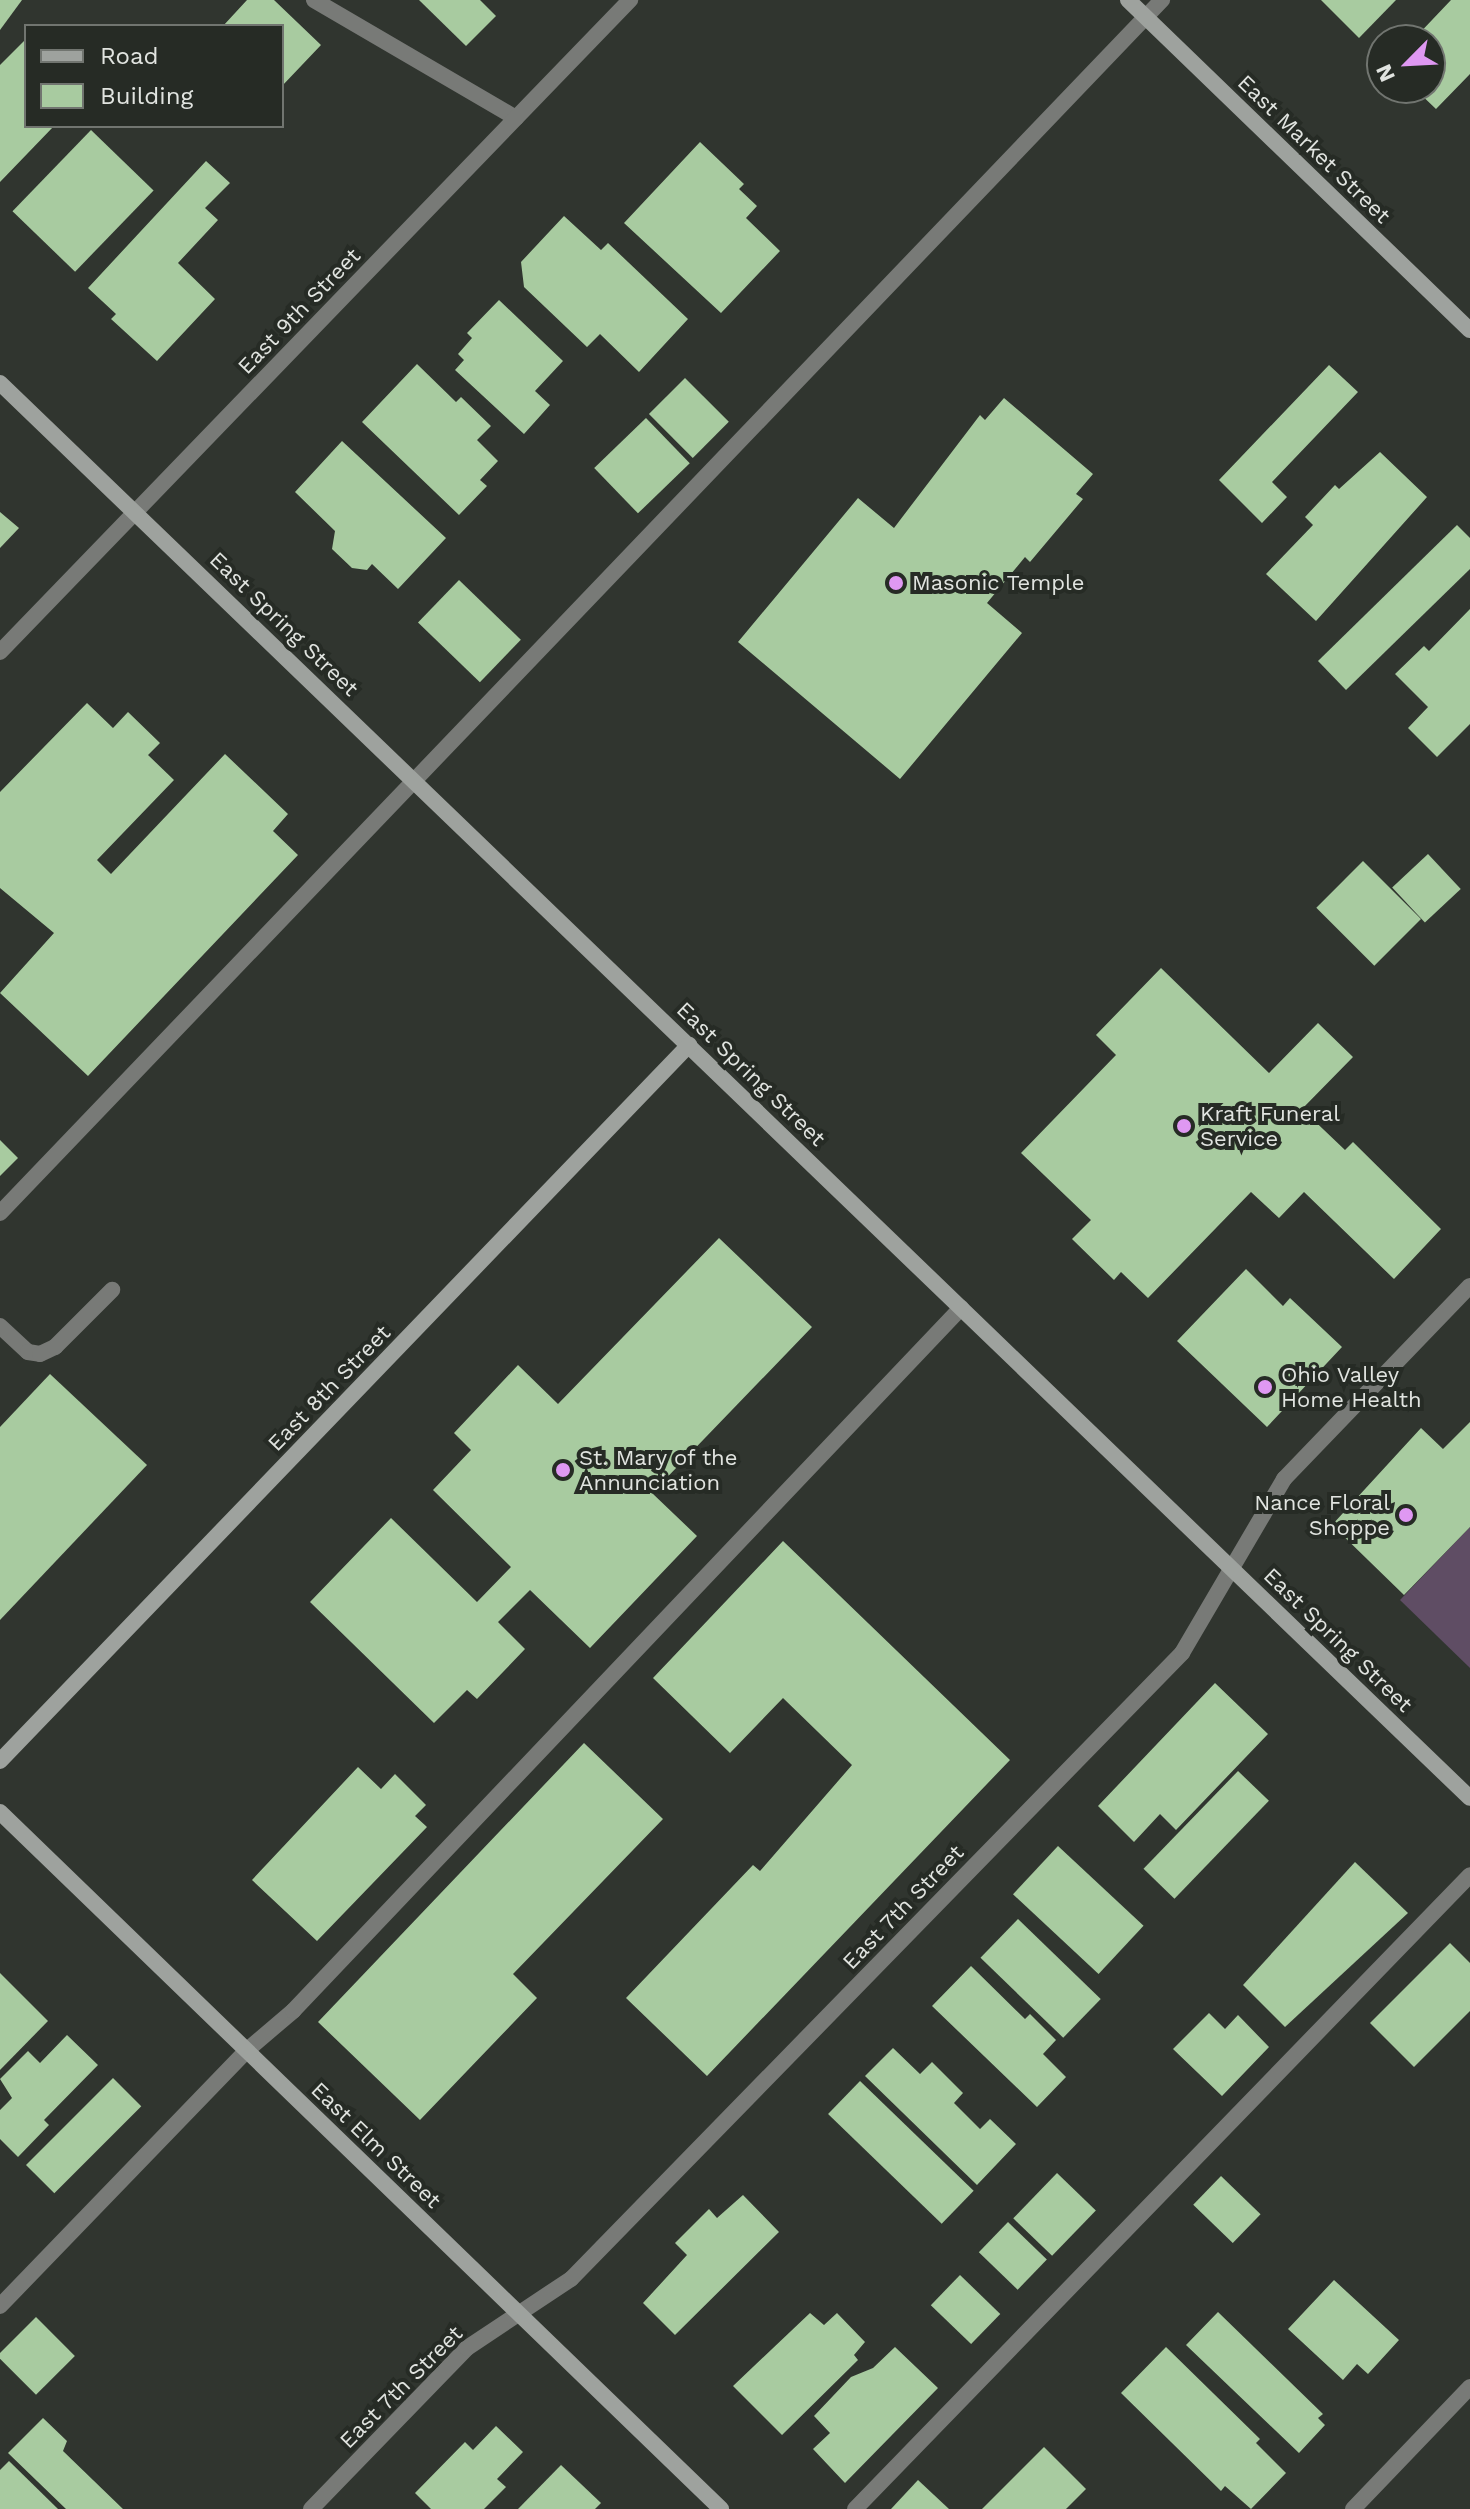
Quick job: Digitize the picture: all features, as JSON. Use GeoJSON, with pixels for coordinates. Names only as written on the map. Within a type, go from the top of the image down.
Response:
{"type":"FeatureCollection","features":[{"type":"Feature","properties":{"kind":"main road","name":"East Market Street"},"geometry":{"type":"LineString","coordinates":[[1128,0],[1470,330]]}},
{"type":"Feature","properties":{"kind":"main road","name":"East Spring Street"},"geometry":{"type":"LineString","coordinates":[[0,383],[1470,1798]]}},
{"type":"Feature","properties":{"kind":"main road","name":"East 8th Street"},"geometry":{"type":"LineString","coordinates":[[0,1761],[689,1045]]}},
{"type":"Feature","properties":{"kind":"main road","name":"East Elm Street"},"geometry":{"type":"LineString","coordinates":[[0,1812],[721,2509]]}},
{"type":"Feature","properties":{"kind":"street"},"geometry":{"type":"LineString","coordinates":[[314,0],[516,118]]}},
{"type":"Feature","properties":{"kind":"street","name":"East 9th Street"},"geometry":{"type":"LineString","coordinates":[[0,652],[630,0]]}},
{"type":"Feature","properties":{"kind":"street"},"geometry":{"type":"LineString","coordinates":[[0,1213],[1162,0]]}},
{"type":"Feature","properties":{"kind":"street","name":"East 7th Street"},"geometry":{"type":"LineString","coordinates":[[311,2509],[467,2348],[571,2279],[1182,1653],[1284,1479],[1470,1286]]}},
{"type":"Feature","properties":{"kind":"street"},"geometry":{"type":"LineString","coordinates":[[0,1326],[28,1352],[40,1354],[55,1347],[112,1290]]}},
{"type":"Feature","properties":{"kind":"street"},"geometry":{"type":"LineString","coordinates":[[0,2306],[246,2051],[293,2011],[961,1308]]}},
{"type":"Feature","properties":{"kind":"street"},"geometry":{"type":"LineString","coordinates":[[855,2509],[1470,1875]]}},
{"type":"Feature","properties":{"kind":"street"},"geometry":{"type":"LineString","coordinates":[[1353,2509],[1470,2387]]}},
{"type":"Feature","properties":{"kind":"shaded area"},"geometry":{"type":"Polygon","coordinates":[[[1470,1527],[1470,1668],[1400,1600],[1470,1527]]]}},
{"type":"Feature","properties":{"kind":"building"},"geometry":{"type":"Polygon","coordinates":[[[0,0],[22,0],[0,30],[0,0]]]}},
{"type":"Feature","properties":{"kind":"building"},"geometry":{"type":"Polygon","coordinates":[[[247,0],[274,0],[321,45],[284,84],[284,24],[225,24],[247,0]]]}},
{"type":"Feature","properties":{"kind":"building"},"geometry":{"type":"Polygon","coordinates":[[[419,0],[480,0],[496,16],[466,46],[419,0]]]}},
{"type":"Feature","properties":{"kind":"building"},"geometry":{"type":"Polygon","coordinates":[[[1321,0],[1396,0],[1373,24],[1366,24],[1366,31],[1359,38],[1321,0]]]}},
{"type":"Feature","properties":{"kind":"building"},"geometry":{"type":"Polygon","coordinates":[[[1451,0],[1470,0],[1470,74],[1446,99],[1446,24],[1428,24],[1451,0]]]}},
{"type":"Feature","properties":{"kind":"building"},"geometry":{"type":"Polygon","coordinates":[[[24,41],[24,128],[52,128],[0,182],[0,65],[24,41]]]}},
{"type":"Feature","properties":{"kind":"building"},"geometry":{"type":"Polygon","coordinates":[[[91,130],[154,190],[75,272],[13,211],[91,130]]]}},
{"type":"Feature","properties":{"kind":"building"},"geometry":{"type":"Polygon","coordinates":[[[700,142],[744,184],[739,189],[757,206],[746,218],[780,251],[721,313],[624,223],[700,142]]]}},
{"type":"Feature","properties":{"kind":"building"},"geometry":{"type":"Polygon","coordinates":[[[206,161],[230,183],[205,208],[218,220],[178,263],[215,299],[157,361],[111,319],[116,314],[88,288],[206,161]]]}},
{"type":"Feature","properties":{"kind":"building"},"geometry":{"type":"Polygon","coordinates":[[[564,216],[601,250],[608,243],[688,319],[639,372],[600,334],[587,347],[524,287],[521,262],[564,216]]]}},
{"type":"Feature","properties":{"kind":"building"},"geometry":{"type":"Polygon","coordinates":[[[499,300],[563,361],[535,391],[550,405],[524,434],[455,370],[464,360],[458,354],[472,338],[467,333],[499,300]]]}},
{"type":"Feature","properties":{"kind":"building"},"geometry":{"type":"Polygon","coordinates":[[[417,364],[456,402],[461,397],[491,426],[477,440],[498,461],[480,480],[487,486],[459,515],[362,422],[417,364]]]}},
{"type":"Feature","properties":{"kind":"building"},"geometry":{"type":"Polygon","coordinates":[[[1329,365],[1358,392],[1272,482],[1287,497],[1262,523],[1219,480],[1329,365]]]}},
{"type":"Feature","properties":{"kind":"building"},"geometry":{"type":"Polygon","coordinates":[[[685,378],[729,422],[693,458],[649,414],[685,378]]]}},
{"type":"Feature","properties":{"kind":"building","name":"Masonic Temple"},"geometry":{"type":"Polygon","coordinates":[[[1004,398],[1093,474],[1076,494],[1083,499],[1030,562],[1025,557],[987,603],[1022,633],[900,779],[738,642],[858,498],[894,528],[980,415],[985,420],[1004,398]]]}},
{"type":"Feature","properties":{"kind":"building"},"geometry":{"type":"Polygon","coordinates":[[[646,418],[690,463],[638,513],[594,468],[646,418]]]}},
{"type":"Feature","properties":{"kind":"building"},"geometry":{"type":"Polygon","coordinates":[[[342,441],[446,538],[398,589],[372,564],[367,570],[352,568],[332,549],[335,531],[295,492],[342,441]]]}},
{"type":"Feature","properties":{"kind":"building"},"geometry":{"type":"Polygon","coordinates":[[[1380,452],[1427,497],[1316,621],[1266,574],[1313,525],[1305,517],[1335,485],[1339,489],[1380,452]]]}},
{"type":"Feature","properties":{"kind":"building"},"geometry":{"type":"Polygon","coordinates":[[[0,512],[19,528],[0,548],[0,512]]]}},
{"type":"Feature","properties":{"kind":"building"},"geometry":{"type":"Polygon","coordinates":[[[1457,525],[1470,538],[1470,569],[1346,690],[1318,661],[1457,525]]]}},
{"type":"Feature","properties":{"kind":"building"},"geometry":{"type":"Polygon","coordinates":[[[459,580],[521,640],[480,682],[418,622],[459,580]]]}},
{"type":"Feature","properties":{"kind":"building"},"geometry":{"type":"Polygon","coordinates":[[[1470,609],[1470,724],[1437,757],[1408,728],[1428,707],[1395,674],[1424,646],[1429,651],[1470,609]]]}},
{"type":"Feature","properties":{"kind":"building"},"geometry":{"type":"Polygon","coordinates":[[[87,703],[113,728],[128,712],[160,743],[148,755],[174,780],[97,860],[111,874],[225,754],[288,814],[273,831],[298,855],[88,1076],[0,993],[54,933],[0,888],[0,792],[87,703]]]}},
{"type":"Feature","properties":{"kind":"building"},"geometry":{"type":"Polygon","coordinates":[[[1428,854],[1461,889],[1425,923],[1392,887],[1428,854]]]}},
{"type":"Feature","properties":{"kind":"building"},"geometry":{"type":"Polygon","coordinates":[[[1363,861],[1421,919],[1374,966],[1316,908],[1363,861]]]}},
{"type":"Feature","properties":{"kind":"building","name":"Kraft Funeral Service"},"geometry":{"type":"Polygon","coordinates":[[[1161,968],[1269,1073],[1318,1023],[1353,1057],[1302,1109],[1345,1150],[1353,1142],[1441,1229],[1394,1279],[1304,1192],[1279,1218],[1251,1192],[1148,1298],[1121,1272],[1114,1280],[1072,1239],[1091,1220],[1021,1153],[1116,1055],[1096,1035],[1161,968]]]}},
{"type":"Feature","properties":{"kind":"building"},"geometry":{"type":"Polygon","coordinates":[[[0,1140],[18,1158],[0,1176],[0,1140]]]}},
{"type":"Feature","properties":{"kind":"building","name":"St. Mary of the Annunciation"},"geometry":{"type":"Polygon","coordinates":[[[719,1238],[812,1327],[652,1493],[697,1536],[590,1648],[530,1590],[498,1622],[525,1649],[477,1699],[467,1690],[434,1723],[310,1602],[391,1518],[477,1602],[511,1567],[433,1490],[471,1450],[454,1433],[518,1365],[558,1404],[719,1238]]]}},
{"type":"Feature","properties":{"kind":"building","name":"Ohio Valley Home Health"},"geometry":{"type":"Polygon","coordinates":[[[1246,1269],[1283,1306],[1290,1298],[1342,1347],[1267,1427],[1177,1341],[1246,1269]]]}},
{"type":"Feature","properties":{"kind":"building"},"geometry":{"type":"Polygon","coordinates":[[[50,1374],[147,1465],[0,1620],[0,1427],[50,1374]]]}},
{"type":"Feature","properties":{"kind":"building","name":"Nance Floral Shoppe"},"geometry":{"type":"Polygon","coordinates":[[[1470,1422],[1470,1527],[1404,1595],[1332,1525],[1421,1428],[1443,1449],[1470,1422]]]}},
{"type":"Feature","properties":{"kind":"building"},"geometry":{"type":"Polygon","coordinates":[[[783,1541],[1010,1760],[707,2076],[626,1998],[753,1865],[760,1871],[852,1765],[783,1698],[730,1753],[653,1678],[783,1541]]]}},
{"type":"Feature","properties":{"kind":"building"},"geometry":{"type":"Polygon","coordinates":[[[1215,1683],[1268,1734],[1176,1830],[1160,1814],[1134,1842],[1098,1806],[1215,1683]]]}},
{"type":"Feature","properties":{"kind":"building"},"geometry":{"type":"Polygon","coordinates":[[[584,1743],[663,1819],[513,1974],[537,1998],[420,2120],[318,2022],[584,1743]]]}},
{"type":"Feature","properties":{"kind":"building"},"geometry":{"type":"Polygon","coordinates":[[[358,1767],[381,1789],[395,1774],[426,1805],[415,1816],[427,1827],[317,1941],[252,1880],[358,1767]]]}},
{"type":"Feature","properties":{"kind":"building"},"geometry":{"type":"Polygon","coordinates":[[[1238,1771],[1269,1801],[1174,1899],[1144,1869],[1238,1771]]]}},
{"type":"Feature","properties":{"kind":"building"},"geometry":{"type":"Polygon","coordinates":[[[1058,1846],[1144,1926],[1099,1974],[1013,1894],[1058,1846]]]}},
{"type":"Feature","properties":{"kind":"building"},"geometry":{"type":"Polygon","coordinates":[[[1355,1862],[1408,1913],[1285,2027],[1243,1985],[1355,1862]]]}},
{"type":"Feature","properties":{"kind":"building"},"geometry":{"type":"Polygon","coordinates":[[[1018,1919],[1101,1999],[1063,2038],[980,1958],[1018,1919]]]}},
{"type":"Feature","properties":{"kind":"building"},"geometry":{"type":"Polygon","coordinates":[[[1450,1943],[1470,1963],[1470,2011],[1414,2067],[1370,2023],[1450,1943]]]}},
{"type":"Feature","properties":{"kind":"building"},"geometry":{"type":"Polygon","coordinates":[[[971,1966],[1025,2019],[1030,2014],[1056,2040],[1043,2054],[1066,2077],[1037,2107],[932,2006],[971,1966]]]}},
{"type":"Feature","properties":{"kind":"building"},"geometry":{"type":"Polygon","coordinates":[[[0,1973],[48,2021],[0,2070],[0,1973]]]}},
{"type":"Feature","properties":{"kind":"building"},"geometry":{"type":"Polygon","coordinates":[[[1209,2013],[1225,2029],[1238,2015],[1269,2047],[1222,2096],[1173,2049],[1209,2013]]]}},
{"type":"Feature","properties":{"kind":"building"},"geometry":{"type":"Polygon","coordinates":[[[67,2035],[98,2065],[44,2120],[49,2125],[18,2157],[0,2139],[0,2110],[12,2098],[0,2079],[28,2051],[40,2063],[67,2035]]]}},
{"type":"Feature","properties":{"kind":"building"},"geometry":{"type":"Polygon","coordinates":[[[893,2048],[920,2074],[932,2062],[963,2093],[954,2103],[980,2129],[990,2119],[1016,2144],[977,2185],[865,2076],[893,2048]]]}},
{"type":"Feature","properties":{"kind":"building"},"geometry":{"type":"Polygon","coordinates":[[[113,2078],[141,2106],[54,2193],[26,2165],[113,2078]]]}},
{"type":"Feature","properties":{"kind":"building"},"geometry":{"type":"Polygon","coordinates":[[[860,2081],[974,2191],[942,2224],[828,2114],[860,2081]]]}},
{"type":"Feature","properties":{"kind":"building"},"geometry":{"type":"Polygon","coordinates":[[[1057,2173],[1096,2211],[1052,2256],[1013,2218],[1057,2173]]]}},
{"type":"Feature","properties":{"kind":"building"},"geometry":{"type":"Polygon","coordinates":[[[1221,2176],[1261,2214],[1233,2243],[1193,2205],[1221,2176]]]}},
{"type":"Feature","properties":{"kind":"building"},"geometry":{"type":"Polygon","coordinates":[[[743,2195],[779,2232],[675,2335],[643,2303],[687,2255],[675,2243],[709,2209],[717,2218],[743,2195]]]}},
{"type":"Feature","properties":{"kind":"building"},"geometry":{"type":"Polygon","coordinates":[[[1008,2222],[1047,2260],[1018,2290],[979,2252],[1008,2222]]]}},
{"type":"Feature","properties":{"kind":"building"},"geometry":{"type":"Polygon","coordinates":[[[960,2275],[1000,2314],[971,2344],[931,2305],[960,2275]]]}},
{"type":"Feature","properties":{"kind":"building"},"geometry":{"type":"Polygon","coordinates":[[[1334,2280],[1399,2340],[1368,2374],[1357,2364],[1343,2380],[1288,2329],[1334,2280]]]}},
{"type":"Feature","properties":{"kind":"building"},"geometry":{"type":"Polygon","coordinates":[[[1218,2312],[1323,2414],[1318,2418],[1325,2425],[1299,2453],[1186,2345],[1218,2312]]]}},
{"type":"Feature","properties":{"kind":"building"},"geometry":{"type":"Polygon","coordinates":[[[810,2313],[824,2325],[837,2313],[865,2342],[854,2355],[858,2360],[782,2435],[733,2386],[810,2313]]]}},
{"type":"Feature","properties":{"kind":"building"},"geometry":{"type":"Polygon","coordinates":[[[36,2317],[75,2356],[36,2395],[0,2359],[0,2353],[36,2317]]]}},
{"type":"Feature","properties":{"kind":"building"},"geometry":{"type":"Polygon","coordinates":[[[895,2347],[938,2388],[845,2483],[813,2449],[830,2433],[814,2416],[851,2377],[873,2368],[895,2347]]]}},
{"type":"Feature","properties":{"kind":"building"},"geometry":{"type":"Polygon","coordinates":[[[1166,2347],[1260,2439],[1256,2443],[1286,2473],[1251,2509],[1225,2486],[1221,2491],[1121,2393],[1166,2347]]]}},
{"type":"Feature","properties":{"kind":"building"},"geometry":{"type":"Polygon","coordinates":[[[43,2418],[67,2441],[63,2451],[123,2509],[66,2509],[8,2453],[43,2418]]]}},
{"type":"Feature","properties":{"kind":"building"},"geometry":{"type":"Polygon","coordinates":[[[496,2426],[523,2452],[497,2479],[506,2487],[484,2509],[431,2509],[415,2493],[465,2442],[473,2450],[496,2426]]]}},
{"type":"Feature","properties":{"kind":"building"},"geometry":{"type":"Polygon","coordinates":[[[1044,2447],[1086,2489],[1066,2509],[982,2509],[1044,2447]]]}},
{"type":"Feature","properties":{"kind":"building"},"geometry":{"type":"Polygon","coordinates":[[[9,2461],[58,2509],[0,2509],[0,2470],[9,2461]]]}},
{"type":"Feature","properties":{"kind":"building"},"geometry":{"type":"Polygon","coordinates":[[[561,2465],[601,2503],[595,2509],[518,2509],[561,2465]]]}},
{"type":"Feature","properties":{"kind":"building"},"geometry":{"type":"Polygon","coordinates":[[[918,2480],[949,2509],[891,2509],[918,2480]]]}},
{"type":"Feature","properties":{"kind":"place","name":"Masonic Temple"},"geometry":{"type":"Point","coordinates":[896,583]}},
{"type":"Feature","properties":{"kind":"place","name":"Kraft Funeral Service"},"geometry":{"type":"Point","coordinates":[1184,1126]}},
{"type":"Feature","properties":{"kind":"place","name":"Ohio Valley Home Health"},"geometry":{"type":"Point","coordinates":[1265,1387]}},
{"type":"Feature","properties":{"kind":"place","name":"St. Mary of the Annunciation"},"geometry":{"type":"Point","coordinates":[563,1470]}},
{"type":"Feature","properties":{"kind":"place","name":"Nance Floral Shoppe"},"geometry":{"type":"Point","coordinates":[1406,1515]}}]}
